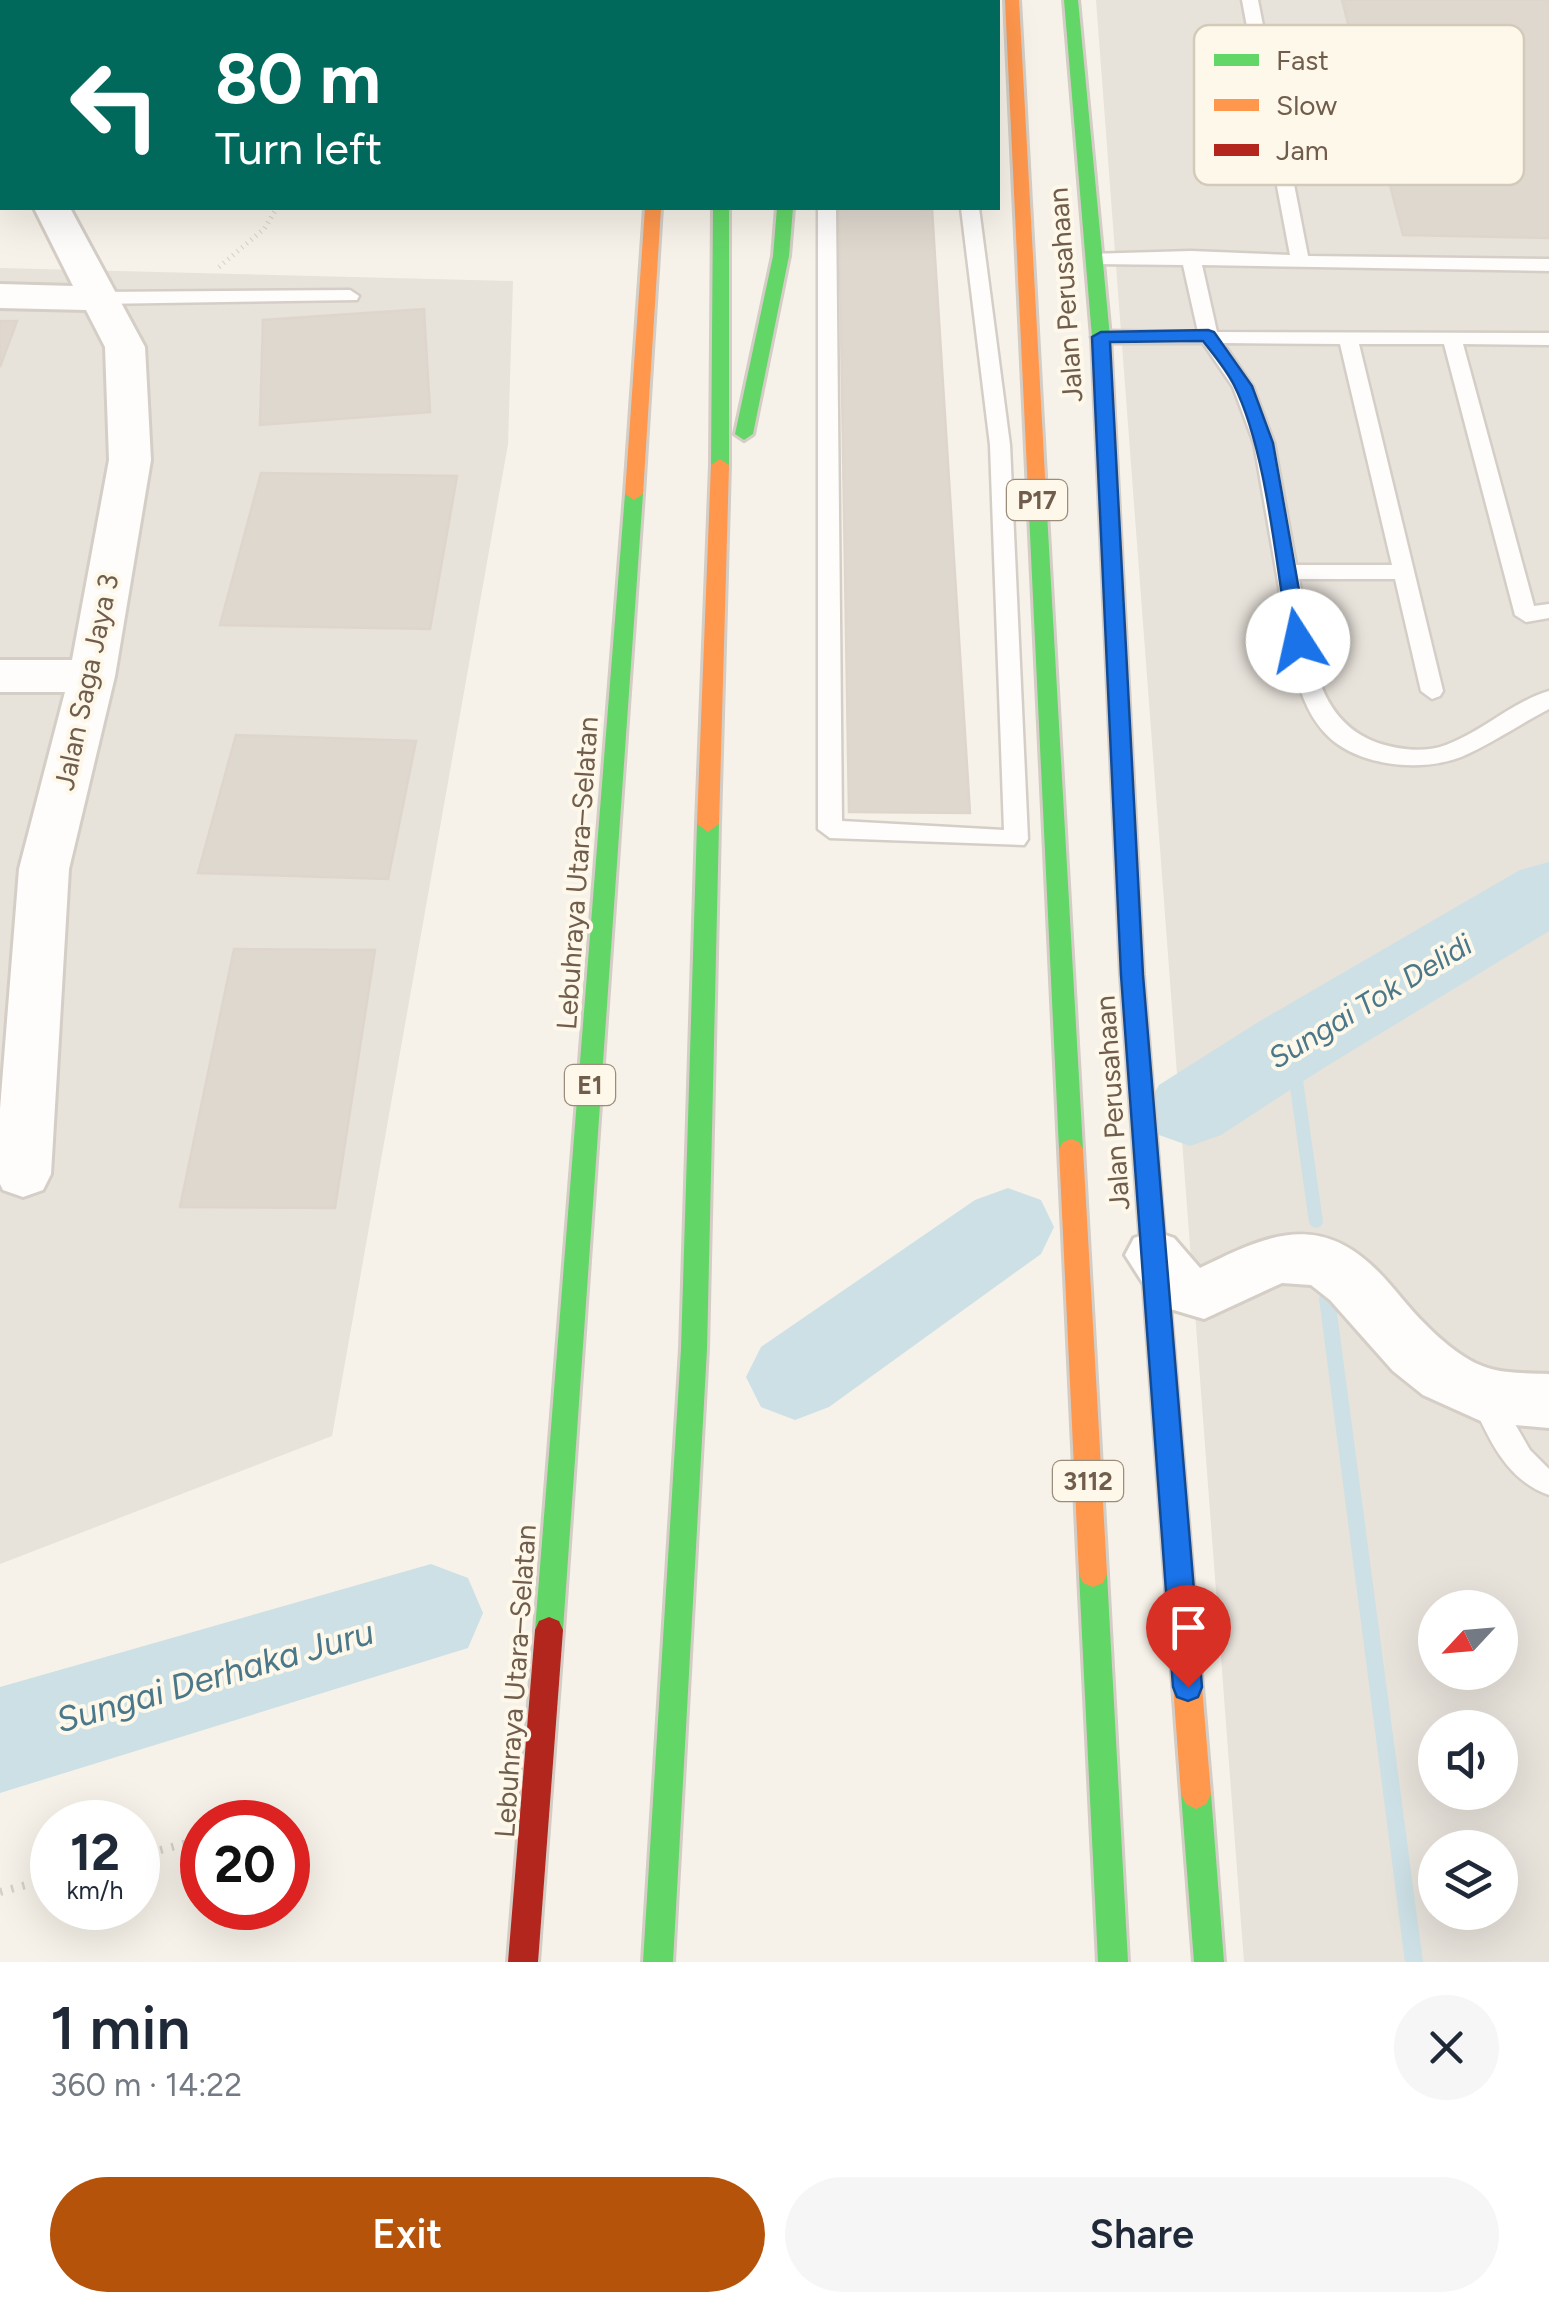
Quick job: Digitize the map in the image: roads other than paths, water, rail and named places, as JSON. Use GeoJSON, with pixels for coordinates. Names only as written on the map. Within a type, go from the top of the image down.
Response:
{"type":"FeatureCollection","features":[{"type":"Feature","properties":{"kind":"main road","name":"Jalan Perusahaan"},"geometry":{"type":"LineString","coordinates":[[1012,0],[1007,75],[1032,444],[1113,1962]]}},
{"type":"Feature","properties":{"kind":"main road","name":"Jalan Perusahaan"},"geometry":{"type":"LineString","coordinates":[[1071,0],[1101,337],[1132,975],[1209,1962]]}},
{"type":"Feature","properties":{"kind":"main road","name":"Lebuhraya Utara–Selatan"},"geometry":{"type":"LineString","coordinates":[[524,1962],[613,804],[653,210]]}},
{"type":"Feature","properties":{"kind":"main road"},"geometry":{"type":"LineString","coordinates":[[658,1962],[694,1349],[707,853],[720,550],[721,210]]}},
{"type":"Feature","properties":{"kind":"main road"},"geometry":{"type":"LineString","coordinates":[[720,550],[781,256],[786,210]]}},
{"type":"Feature","properties":{"kind":"street","name":"Jalan Saga Jaya 3"},"geometry":{"type":"LineString","coordinates":[[22,1174],[44,869],[92,676],[130,460],[125,347],[53,210]]}},
{"type":"Feature","properties":{"kind":"street"},"geometry":{"type":"LineString","coordinates":[[0,296],[98,298]]}},
{"type":"Feature","properties":{"kind":"street"},"geometry":{"type":"LineString","coordinates":[[0,676],[92,676]]}},
{"type":"Feature","properties":{"kind":"street"},"geometry":{"type":"LineString","coordinates":[[1154,1255],[1178,1287],[1204,1294],[1275,1259],[1300,1258],[1327,1264],[1352,1282],[1381,1320],[1444,1376],[1483,1395],[1549,1402]]}},
{"type":"Feature","properties":{"kind":"lane"},"geometry":{"type":"LineString","coordinates":[[1250,0],[1255,25]]}},
{"type":"Feature","properties":{"kind":"lane"},"geometry":{"type":"LineString","coordinates":[[1285,185],[1300,261]]}},
{"type":"Feature","properties":{"kind":"lane"},"geometry":{"type":"LineString","coordinates":[[827,210],[830,830],[1016,839],[1000,445],[970,210]]}},
{"type":"Feature","properties":{"kind":"lane"},"geometry":{"type":"LineString","coordinates":[[1191,257],[1208,336],[1244,386],[1264,443],[1303,662],[1313,698],[1334,728],[1360,745],[1391,756],[1422,758],[1454,751],[1549,699]]}},
{"type":"Feature","properties":{"kind":"lane"},"geometry":{"type":"LineString","coordinates":[[1094,258],[1549,265]]}},
{"type":"Feature","properties":{"kind":"lane"},"geometry":{"type":"LineString","coordinates":[[98,298],[350,296]]}},
{"type":"Feature","properties":{"kind":"lane"},"geometry":{"type":"LineString","coordinates":[[1101,337],[1549,340]]}},
{"type":"Feature","properties":{"kind":"lane"},"geometry":{"type":"LineString","coordinates":[[1348,337],[1432,691]]}},
{"type":"Feature","properties":{"kind":"lane"},"geometry":{"type":"LineString","coordinates":[[1452,339],[1526,615],[1549,611]]}},
{"type":"Feature","properties":{"kind":"lane"},"geometry":{"type":"LineString","coordinates":[[1000,445],[1032,444]]}},
{"type":"Feature","properties":{"kind":"lane"},"geometry":{"type":"LineString","coordinates":[[1287,572],[1404,572]]}},
{"type":"Feature","properties":{"kind":"lane"},"geometry":{"type":"LineString","coordinates":[[1483,1395],[1524,1468],[1539,1481],[1549,1482]]}},
{"type":"Feature","properties":{"kind":"waterway","name":"Sungai Tok Delidi"},"geometry":{"type":"LineString","coordinates":[[1190,1110],[1291,1045],[1549,892]]}},
{"type":"Feature","properties":{"kind":"waterway"},"geometry":{"type":"LineString","coordinates":[[1291,1045],[1316,1222]]}},
{"type":"Feature","properties":{"kind":"waterway","name":"Sungai Tok Delidi"},"geometry":{"type":"LineString","coordinates":[[795,1377],[1008,1227]]}},
{"type":"Feature","properties":{"kind":"waterway"},"geometry":{"type":"LineString","coordinates":[[1327,1298],[1414,1962]]}},
{"type":"Feature","properties":{"kind":"waterway","name":"Sungai Derhaka Juru"},"geometry":{"type":"LineString","coordinates":[[0,1740],[431,1613]]}}]}
